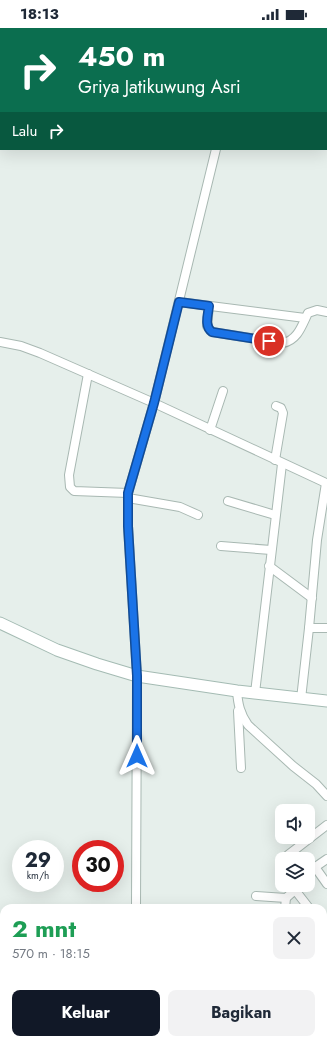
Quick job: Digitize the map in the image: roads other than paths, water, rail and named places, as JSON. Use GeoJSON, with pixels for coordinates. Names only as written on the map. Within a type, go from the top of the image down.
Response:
{"type":"FeatureCollection","features":[{"type":"Feature","properties":{"kind":"street"},"geometry":{"type":"LineString","coordinates":[[136,904],[137,676],[128,526],[128,496],[154,403],[216,150]]}},
{"type":"Feature","properties":{"kind":"street"},"geometry":{"type":"LineString","coordinates":[[179,302],[305,318]]}},
{"type":"Feature","properties":{"kind":"street"},"geometry":{"type":"LineString","coordinates":[[209,306],[207,326],[212,332],[283,343],[293,340],[300,330],[308,313],[317,310],[327,312]]}},
{"type":"Feature","properties":{"kind":"street"},"geometry":{"type":"LineString","coordinates":[[0,342],[21,346],[40,353],[154,403],[278,462],[326,483],[317,540],[301,699]]}},
{"type":"Feature","properties":{"kind":"street"},"geometry":{"type":"LineString","coordinates":[[88,374],[69,475],[70,487],[74,491],[128,496],[180,508],[198,515]]}},
{"type":"Feature","properties":{"kind":"street"},"geometry":{"type":"LineString","coordinates":[[210,430],[223,391]]}},
{"type":"Feature","properties":{"kind":"street"},"geometry":{"type":"LineString","coordinates":[[255,693],[270,566],[283,413],[281,408],[276,406]]}},
{"type":"Feature","properties":{"kind":"street"},"geometry":{"type":"LineString","coordinates":[[228,501],[275,515]]}},
{"type":"Feature","properties":{"kind":"street"},"geometry":{"type":"LineString","coordinates":[[221,546],[271,550]]}},
{"type":"Feature","properties":{"kind":"street"},"geometry":{"type":"LineString","coordinates":[[270,566],[312,598]]}},
{"type":"Feature","properties":{"kind":"street"},"geometry":{"type":"LineString","coordinates":[[0,623],[57,650],[137,676],[237,691],[327,701]]}},
{"type":"Feature","properties":{"kind":"street"},"geometry":{"type":"LineString","coordinates":[[309,628],[327,628]]}},
{"type":"Feature","properties":{"kind":"street"},"geometry":{"type":"LineString","coordinates":[[237,691],[241,768]]}},
{"type":"Feature","properties":{"kind":"street"},"geometry":{"type":"LineString","coordinates":[[238,706],[248,725],[293,766],[316,784],[327,796]]}},
{"type":"Feature","properties":{"kind":"street"},"geometry":{"type":"LineString","coordinates":[[291,852],[327,826]]}},
{"type":"Feature","properties":{"kind":"street"},"geometry":{"type":"LineString","coordinates":[[315,867],[327,859]]}},
{"type":"Feature","properties":{"kind":"street"},"geometry":{"type":"LineString","coordinates":[[315,874],[327,884]]}},
{"type":"Feature","properties":{"kind":"street"},"geometry":{"type":"LineString","coordinates":[[285,904],[286,898],[291,892]]}},
{"type":"Feature","properties":{"kind":"street"},"geometry":{"type":"LineString","coordinates":[[298,892],[306,904]]}},
{"type":"Feature","properties":{"kind":"street"},"geometry":{"type":"LineString","coordinates":[[256,896],[286,898]]}}]}
